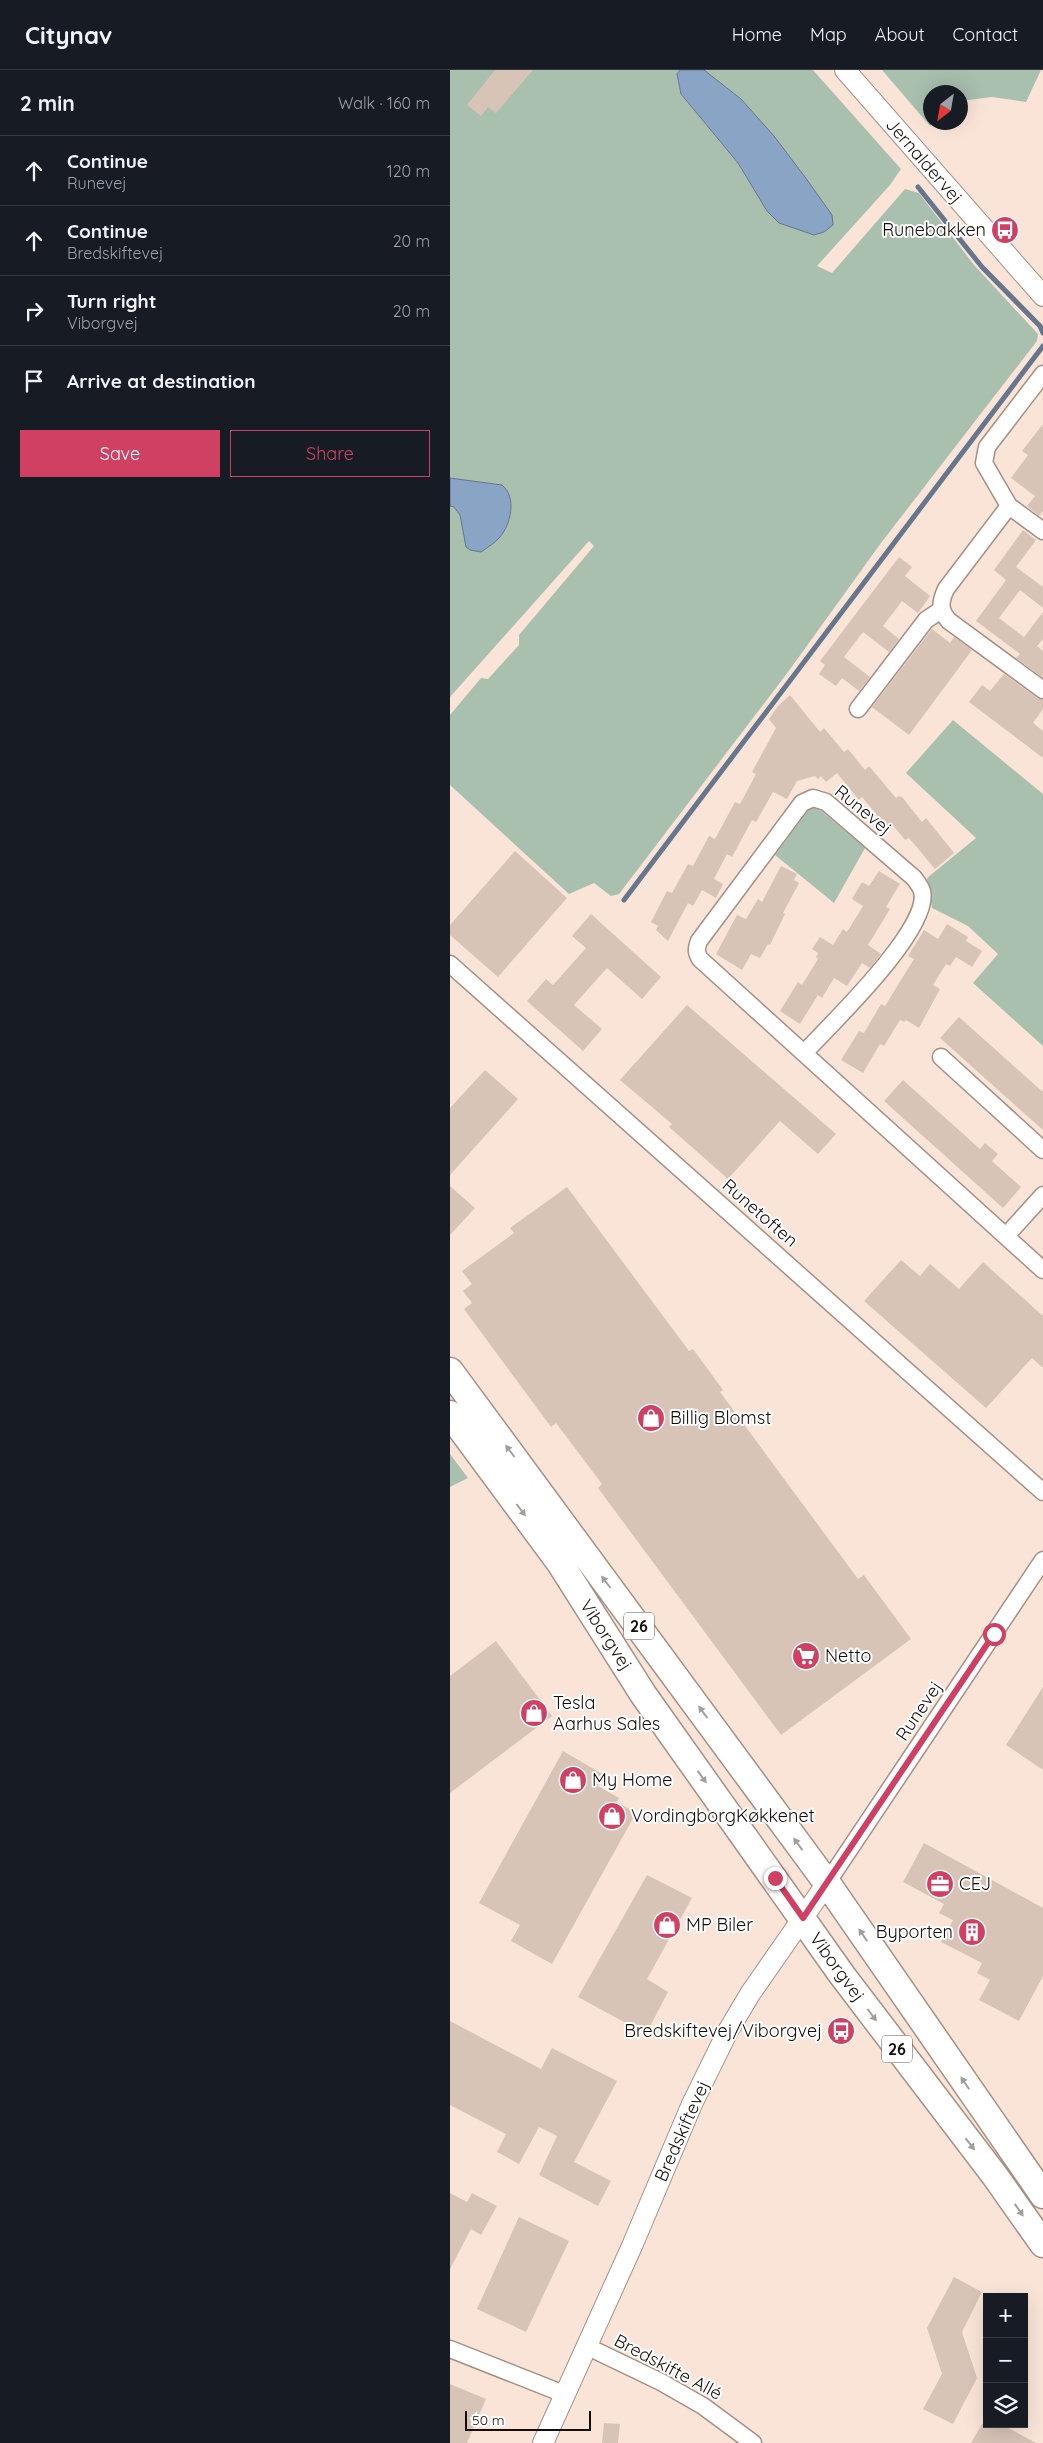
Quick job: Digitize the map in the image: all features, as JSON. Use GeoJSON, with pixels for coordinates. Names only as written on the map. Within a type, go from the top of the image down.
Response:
{"type":"FeatureCollection","features":[{"type":"Feature","properties":{"kind":"main road","name":"Viborgvej"},"geometry":{"type":"LineString","coordinates":[[450,1371],[827,1883],[1043,2196]]}},
{"type":"Feature","properties":{"kind":"main road","name":"Viborgvej"},"geometry":{"type":"LineString","coordinates":[[450,1414],[560,1563],[643,1694],[803,1918],[894,2045],[996,2176],[1043,2244]]}},
{"type":"Feature","properties":{"kind":"street","name":"Jernaldervej"},"geometry":{"type":"LineString","coordinates":[[845,70],[1043,296]]}},
{"type":"Feature","properties":{"kind":"street"},"geometry":{"type":"LineString","coordinates":[[1043,374],[987,447],[983,457],[986,468],[1009,506],[1043,532]]}},
{"type":"Feature","properties":{"kind":"street"},"geometry":{"type":"LineString","coordinates":[[858,709],[926,620],[941,610],[946,588],[1009,506]]}},
{"type":"Feature","properties":{"kind":"street"},"geometry":{"type":"LineString","coordinates":[[941,610],[950,621],[1043,690]]}},
{"type":"Feature","properties":{"kind":"street","name":"Runevej"},"geometry":{"type":"LineString","coordinates":[[804,1053],[902,944],[919,913],[922,892],[914,878],[826,802],[813,798],[802,804],[699,941],[696,950],[700,959],[1043,1270]]}},
{"type":"Feature","properties":{"kind":"street","name":"Runetoften"},"geometry":{"type":"LineString","coordinates":[[450,964],[1043,1492]]}},
{"type":"Feature","properties":{"kind":"street"},"geometry":{"type":"LineString","coordinates":[[941,1057],[1043,1150]]}},
{"type":"Feature","properties":{"kind":"street"},"geometry":{"type":"LineString","coordinates":[[1006,1236],[1043,1195]]}},
{"type":"Feature","properties":{"kind":"street","name":"Runevej"},"geometry":{"type":"LineString","coordinates":[[827,1883],[1043,1560]]}},
{"type":"Feature","properties":{"kind":"street","name":"Bredskiftevej"},"geometry":{"type":"LineString","coordinates":[[544,2443],[564,2394],[632,2246],[692,2104],[728,2031],[750,1994],[827,1883]]}},
{"type":"Feature","properties":{"kind":"street","name":"Bredskifte Allé"},"geometry":{"type":"LineString","coordinates":[[586,2346],[661,2382],[703,2406],[753,2443]]}},
{"type":"Feature","properties":{"kind":"street"},"geometry":{"type":"LineString","coordinates":[[450,2349],[564,2394]]}},
{"type":"Feature","properties":{"kind":"green space"},"geometry":{"type":"Polygon","coordinates":[[[450,70],[680,70],[677,74],[681,94],[738,163],[767,211],[805,177],[741,99],[704,70],[813,70],[901,169],[890,185],[817,266],[832,273],[905,189],[919,193],[974,265],[1038,334],[1037,341],[881,543],[788,672],[619,894],[611,896],[594,883],[569,894],[450,785],[450,715],[481,678],[488,679],[519,645],[519,635],[594,546],[589,541],[450,697],[450,70]]]}},
{"type":"Feature","properties":{"kind":"green space"},"geometry":{"type":"Polygon","coordinates":[[[882,70],[1041,70],[1026,102],[992,97],[968,100],[968,85],[923,85],[923,118],[882,70]]]}},
{"type":"Feature","properties":{"kind":"green space"},"geometry":{"type":"Polygon","coordinates":[[[953,720],[1043,794],[1043,1046],[973,983],[998,954],[968,926],[932,908],[927,878],[976,838],[906,773],[953,720]]]}},
{"type":"Feature","properties":{"kind":"green space"},"geometry":{"type":"Polygon","coordinates":[[[813,804],[865,848],[834,903],[775,855],[813,804]]]}},
{"type":"Feature","properties":{"kind":"green space"},"geometry":{"type":"Polygon","coordinates":[[[450,1454],[468,1478],[450,1487],[450,1454]]]}},
{"type":"Feature","properties":{"kind":"water"},"geometry":{"type":"Polygon","coordinates":[[[680,70],[704,70],[741,99],[774,136],[805,177],[832,215],[833,225],[824,232],[814,235],[779,223],[767,211],[738,163],[681,94],[677,74],[680,70]]]}},
{"type":"Feature","properties":{"kind":"water"},"geometry":{"type":"Polygon","coordinates":[[[450,478],[502,485],[510,496],[511,511],[504,532],[496,541],[481,552],[470,550],[466,547],[460,515],[454,507],[450,506],[450,478]]]}},
{"type":"Feature","properties":{"kind":"building"},"geometry":{"type":"Polygon","coordinates":[[[495,70],[533,70],[496,113],[488,107],[481,116],[467,105],[495,70]]]}},
{"type":"Feature","properties":{"kind":"building"},"geometry":{"type":"Polygon","coordinates":[[[1043,424],[1043,511],[1039,516],[1027,506],[1035,496],[1011,478],[1028,455],[1022,451],[1043,424]]]}},
{"type":"Feature","properties":{"kind":"building"},"geometry":{"type":"Polygon","coordinates":[[[1023,530],[1036,540],[1016,567],[1043,587],[1043,608],[1020,590],[999,618],[1024,637],[1043,612],[1043,639],[1037,646],[1043,651],[1043,678],[1016,658],[1020,654],[976,621],[1006,580],[994,570],[1023,530]]]}},
{"type":"Feature","properties":{"kind":"building"},"geometry":{"type":"Polygon","coordinates":[[[899,557],[912,567],[905,576],[930,596],[918,613],[902,601],[883,626],[899,639],[889,652],[863,632],[844,657],[870,677],[859,691],[842,678],[836,686],[819,674],[825,665],[820,661],[899,557]]]}},
{"type":"Feature","properties":{"kind":"building"},"geometry":{"type":"Polygon","coordinates":[[[932,629],[950,643],[954,637],[972,650],[909,735],[872,707],[932,629]]]}},
{"type":"Feature","properties":{"kind":"building"},"geometry":{"type":"Polygon","coordinates":[[[1004,674],[1037,698],[1043,700],[1043,709],[1033,723],[1043,731],[1043,758],[969,702],[982,685],[990,691],[1004,674]]]}},
{"type":"Feature","properties":{"kind":"building"},"geometry":{"type":"Polygon","coordinates":[[[790,695],[820,732],[824,728],[844,752],[848,749],[865,770],[869,766],[896,798],[902,797],[922,822],[926,818],[954,853],[935,869],[909,838],[905,840],[891,823],[887,827],[862,797],[859,800],[837,773],[826,782],[821,776],[818,779],[815,776],[797,781],[787,799],[773,792],[756,822],[752,820],[732,857],[727,854],[714,879],[723,884],[716,898],[702,890],[693,906],[688,903],[668,941],[656,930],[658,926],[651,922],[667,891],[672,893],[688,864],[693,866],[709,836],[715,839],[735,802],[740,804],[756,774],[752,772],[776,728],[769,719],[778,706],[790,695]]]}},
{"type":"Feature","properties":{"kind":"building"},"geometry":{"type":"Polygon","coordinates":[[[515,851],[567,898],[498,977],[450,935],[450,925],[515,851]]]}},
{"type":"Feature","properties":{"kind":"building"},"geometry":{"type":"Polygon","coordinates":[[[781,866],[797,874],[794,880],[799,883],[783,913],[785,914],[770,945],[768,944],[760,958],[751,954],[742,970],[716,954],[737,915],[746,919],[758,899],[762,902],[781,866]]]}},
{"type":"Feature","properties":{"kind":"building"},"geometry":{"type":"Polygon","coordinates":[[[879,871],[900,884],[886,907],[890,909],[868,945],[881,954],[870,968],[862,963],[847,986],[834,978],[822,998],[818,995],[800,1024],[780,1011],[798,982],[802,985],[818,959],[816,957],[818,953],[812,949],[820,937],[833,945],[843,929],[847,932],[863,906],[852,899],[862,882],[869,886],[879,871]]]}},
{"type":"Feature","properties":{"kind":"building"},"geometry":{"type":"Polygon","coordinates":[[[591,914],[661,977],[642,999],[607,968],[574,1005],[602,1029],[583,1051],[527,1001],[546,979],[553,985],[586,948],[572,936],[591,914]]]}},
{"type":"Feature","properties":{"kind":"building"},"geometry":{"type":"Polygon","coordinates":[[[947,924],[968,937],[966,941],[982,951],[972,967],[956,957],[950,966],[946,964],[933,985],[940,989],[919,1028],[906,1020],[904,1022],[900,1020],[884,1046],[880,1044],[863,1073],[841,1060],[859,1031],[864,1033],[881,1004],[885,1006],[914,959],[908,956],[924,930],[938,939],[947,924]]]}},
{"type":"Feature","properties":{"kind":"building"},"geometry":{"type":"Polygon","coordinates":[[[687,1005],[836,1134],[818,1154],[780,1121],[728,1179],[669,1127],[672,1124],[620,1080],[687,1005]]]}},
{"type":"Feature","properties":{"kind":"building"},"geometry":{"type":"Polygon","coordinates":[[[959,1017],[1043,1092],[1043,1130],[940,1038],[959,1017]]]}},
{"type":"Feature","properties":{"kind":"building"},"geometry":{"type":"Polygon","coordinates":[[[485,1070],[518,1099],[450,1175],[450,1108],[485,1070]]]}},
{"type":"Feature","properties":{"kind":"building"},"geometry":{"type":"Polygon","coordinates":[[[903,1080],[980,1149],[985,1143],[998,1154],[992,1161],[1021,1187],[1003,1208],[884,1101],[903,1080]]]}},
{"type":"Feature","properties":{"kind":"building"},"geometry":{"type":"Polygon","coordinates":[[[450,1186],[475,1208],[450,1235],[450,1186]]]}},
{"type":"Feature","properties":{"kind":"building","name":"Billig Blomst"},"geometry":{"type":"Polygon","coordinates":[[[567,1187],[689,1351],[693,1349],[723,1390],[720,1392],[858,1579],[864,1575],[911,1639],[781,1735],[598,1488],[602,1484],[556,1423],[551,1427],[464,1309],[472,1303],[463,1291],[472,1284],[462,1271],[514,1233],[510,1228],[567,1187]]]}},
{"type":"Feature","properties":{"kind":"building"},"geometry":{"type":"Polygon","coordinates":[[[901,1260],[920,1276],[930,1264],[959,1289],[983,1262],[1043,1316],[1043,1368],[1032,1358],[986,1408],[864,1301],[901,1260]]]}},
{"type":"Feature","properties":{"kind":"building"},"geometry":{"type":"Polygon","coordinates":[[[496,1641],[552,1716],[450,1793],[450,1676],[496,1641]]]}},
{"type":"Feature","properties":{"kind":"building"},"geometry":{"type":"Polygon","coordinates":[[[1043,1687],[1043,1770],[1006,1745],[1043,1687]]]}},
{"type":"Feature","properties":{"kind":"building"},"geometry":{"type":"Polygon","coordinates":[[[563,1751],[604,1775],[598,1786],[619,1798],[617,1802],[636,1813],[552,1964],[511,1941],[520,1925],[479,1903],[563,1751]]]}},
{"type":"Feature","properties":{"kind":"building","name":"Byporten"},"geometry":{"type":"Polygon","coordinates":[[[924,1843],[1043,1908],[1043,1976],[1019,2021],[979,2000],[990,1980],[977,1973],[982,1963],[941,1942],[953,1920],[939,1913],[944,1904],[903,1882],[924,1843]]]}},
{"type":"Feature","properties":{"kind":"building"},"geometry":{"type":"Polygon","coordinates":[[[647,1875],[692,1898],[647,1979],[668,1992],[646,2034],[578,1997],[647,1875]]]}},
{"type":"Feature","properties":{"kind":"building"},"geometry":{"type":"Polygon","coordinates":[[[450,2021],[541,2069],[552,2048],[617,2081],[574,2162],[611,2181],[598,2206],[539,2175],[557,2136],[539,2127],[519,2164],[497,2152],[506,2134],[450,2105],[450,2021]]]}},
{"type":"Feature","properties":{"kind":"building"},"geometry":{"type":"Polygon","coordinates":[[[450,2193],[467,2202],[472,2193],[497,2206],[481,2235],[471,2229],[450,2269],[450,2193]]]}},
{"type":"Feature","properties":{"kind":"building"},"geometry":{"type":"Polygon","coordinates":[[[519,2217],[569,2241],[526,2332],[477,2309],[519,2217]]]}},
{"type":"Feature","properties":{"kind":"building"},"geometry":{"type":"Polygon","coordinates":[[[954,2277],[982,2292],[962,2332],[977,2378],[953,2424],[923,2409],[942,2374],[927,2328],[954,2277]]]}},
{"type":"Feature","properties":{"kind":"building"},"geometry":{"type":"Polygon","coordinates":[[[450,2384],[486,2399],[467,2443],[450,2443],[450,2384]]]}},
{"type":"Feature","properties":{"kind":"building"},"geometry":{"type":"Polygon","coordinates":[[[604,2423],[620,2424],[618,2443],[602,2443],[604,2423]]]}},
{"type":"Feature","properties":{"kind":"building"},"geometry":{"type":"Polygon","coordinates":[[[983,2424],[983,2428],[1008,2428],[1036,2443],[971,2443],[983,2424]]]}},
{"type":"Feature","properties":{"kind":"waterway"},"geometry":{"type":"LineString","coordinates":[[918,187],[982,267],[1040,326],[1043,333]]}},
{"type":"Feature","properties":{"kind":"waterway"},"geometry":{"type":"LineString","coordinates":[[624,900],[1043,346]]}},
{"type":"Feature","properties":{"kind":"place","name":"Runebakken"},"geometry":{"type":"Point","coordinates":[1005,230]}},
{"type":"Feature","properties":{"kind":"place","name":"Billig Blomst"},"geometry":{"type":"Point","coordinates":[651,1418]}},
{"type":"Feature","properties":{"kind":"place","name":"Netto"},"geometry":{"type":"Point","coordinates":[806,1656]}},
{"type":"Feature","properties":{"kind":"place","name":"Tesla Aarhus Sales"},"geometry":{"type":"Point","coordinates":[534,1713]}},
{"type":"Feature","properties":{"kind":"place","name":"My Home"},"geometry":{"type":"Point","coordinates":[573,1780]}},
{"type":"Feature","properties":{"kind":"place","name":"VordingborgKøkkenet"},"geometry":{"type":"Point","coordinates":[612,1816]}},
{"type":"Feature","properties":{"kind":"place","name":"CEJ"},"geometry":{"type":"Point","coordinates":[940,1884]}},
{"type":"Feature","properties":{"kind":"place","name":"MP Biler"},"geometry":{"type":"Point","coordinates":[667,1925]}},
{"type":"Feature","properties":{"kind":"place","name":"Byporten"},"geometry":{"type":"Point","coordinates":[972,1932]}},
{"type":"Feature","properties":{"kind":"place","name":"Bredskiftevej/Viborgvej"},"geometry":{"type":"Point","coordinates":[841,2031]}},
{"type":"Feature","properties":{"kind":"route"},"geometry":{"type":"LineString","coordinates":[[775,1878],[803,1918],[994,1634]]}}]}
